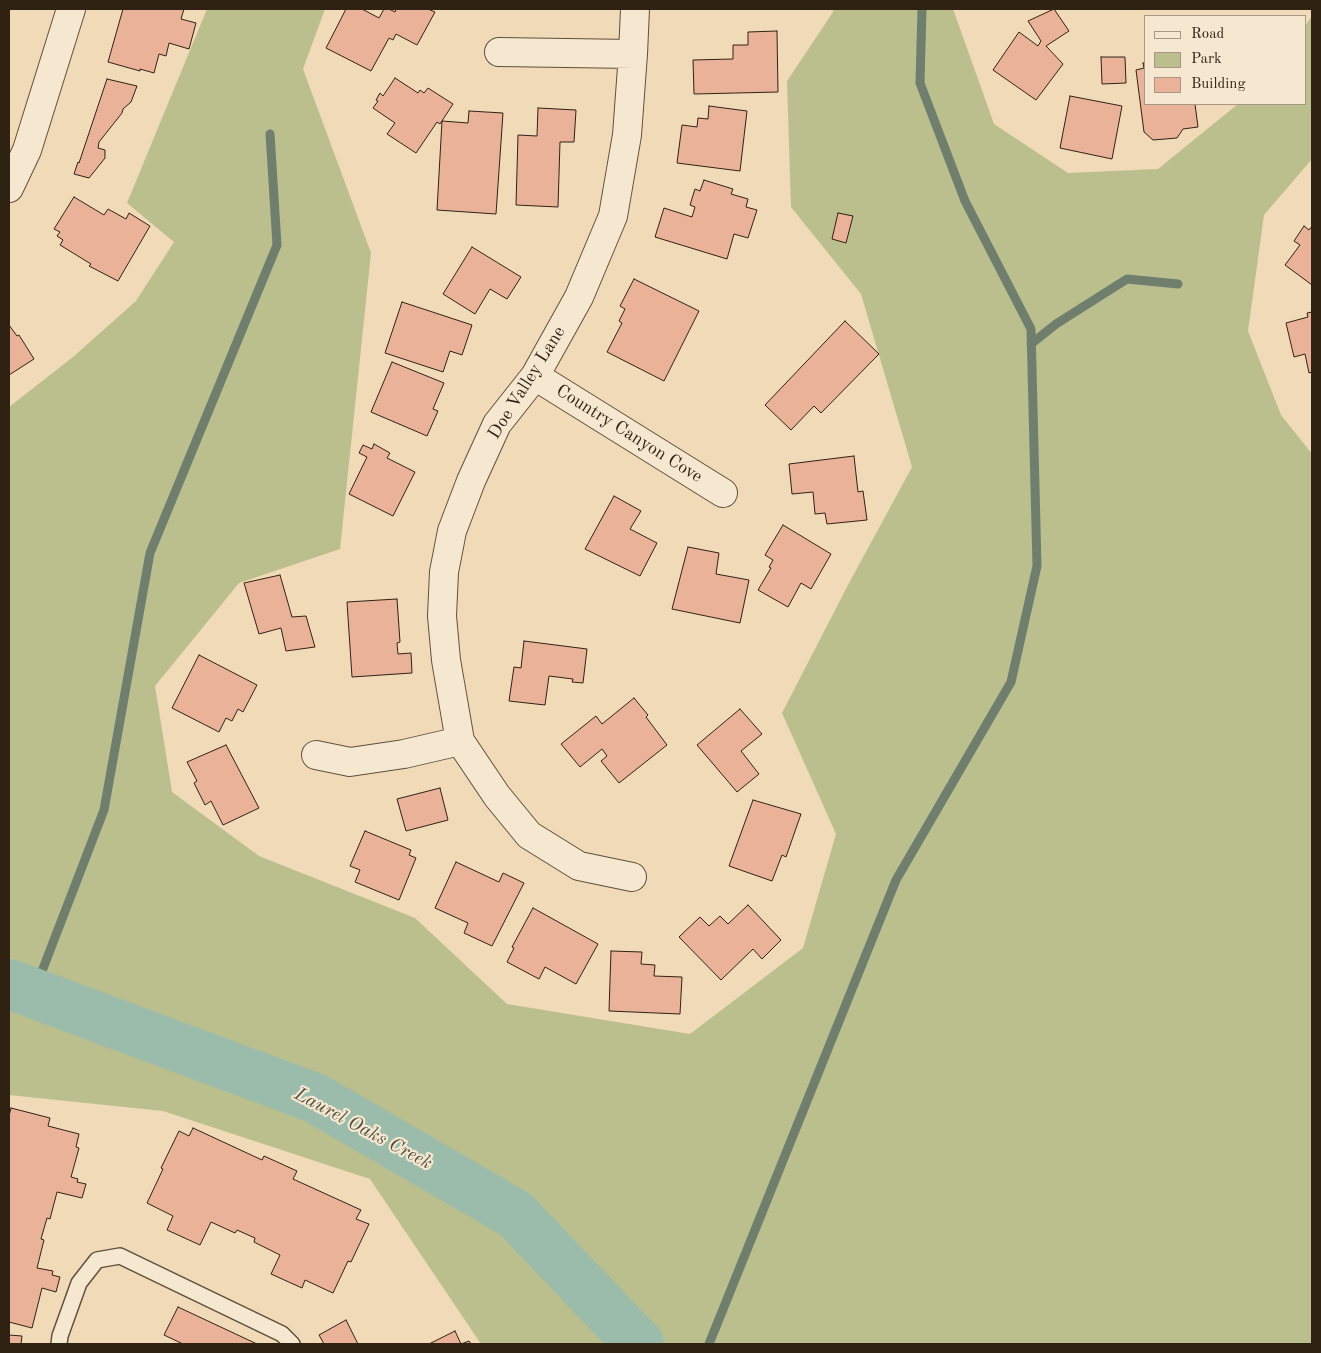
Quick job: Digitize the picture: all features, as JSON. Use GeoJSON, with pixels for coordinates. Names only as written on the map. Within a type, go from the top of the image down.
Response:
{"type":"FeatureCollection","features":[{"type":"Feature","properties":{"kind":"street"},"geometry":{"type":"LineString","coordinates":[[9,188],[27,150],[71,9]]}},
{"type":"Feature","properties":{"kind":"street","name":"Doe Valley Lane"},"geometry":{"type":"LineString","coordinates":[[632,877],[579,866],[529,835],[497,796],[460,741],[446,660],[442,616],[444,572],[452,531],[471,481],[498,424],[535,376],[579,298],[613,216],[627,135],[635,9]]}},
{"type":"Feature","properties":{"kind":"street"},"geometry":{"type":"LineString","coordinates":[[499,52],[633,54]]}},
{"type":"Feature","properties":{"kind":"street","name":"Country Canyon Cove"},"geometry":{"type":"LineString","coordinates":[[535,376],[723,493]]}},
{"type":"Feature","properties":{"kind":"street"},"geometry":{"type":"LineString","coordinates":[[316,755],[350,762],[404,754],[460,741]]}},
{"type":"Feature","properties":{"kind":"lane"},"geometry":{"type":"LineString","coordinates":[[59,1344],[60,1336],[79,1283],[96,1260],[120,1256],[282,1334],[292,1344]]}},
{"type":"Feature","properties":{"kind":"green space"},"geometry":{"type":"Polygon","coordinates":[[[207,9],[325,9],[303,69],[371,253],[340,549],[239,583],[155,686],[172,792],[259,856],[415,918],[507,1004],[690,1034],[803,948],[836,834],[782,713],[912,467],[861,294],[791,207],[787,81],[833,12],[833,9],[953,9],[994,124],[1068,173],[1158,169],[1237,105],[1306,105],[1306,25],[1312,16],[1312,159],[1264,215],[1248,331],[1281,415],[1312,454],[1312,1344],[481,1344],[370,1179],[163,1111],[9,1095],[9,407],[73,357],[136,301],[174,242],[127,203],[207,9]]]}},
{"type":"Feature","properties":{"kind":"building"},"geometry":{"type":"Polygon","coordinates":[[[123,9],[184,9],[181,19],[196,23],[189,49],[169,43],[166,56],[159,54],[154,73],[108,62],[123,9]]]}},
{"type":"Feature","properties":{"kind":"building"},"geometry":{"type":"Polygon","coordinates":[[[346,9],[362,9],[379,18],[384,9],[395,12],[396,9],[428,9],[435,12],[417,45],[396,34],[393,40],[389,38],[371,71],[326,48],[346,9]]]}},
{"type":"Feature","properties":{"kind":"building"},"geometry":{"type":"Polygon","coordinates":[[[1054,9],[1069,31],[1046,46],[1063,64],[1036,100],[993,70],[1019,32],[1038,46],[1041,41],[1028,21],[1054,9]]]}},
{"type":"Feature","properties":{"kind":"building"},"geometry":{"type":"Polygon","coordinates":[[[777,31],[778,92],[694,94],[693,60],[733,59],[733,45],[748,45],[748,32],[777,31]]]}},
{"type":"Feature","properties":{"kind":"building"},"geometry":{"type":"Polygon","coordinates":[[[1101,57],[1125,57],[1126,83],[1102,84],[1101,57]]]}},
{"type":"Feature","properties":{"kind":"building"},"geometry":{"type":"Polygon","coordinates":[[[1144,68],[1144,105],[1195,105],[1198,127],[1183,129],[1177,138],[1153,140],[1144,132],[1136,70],[1144,68]]]}},
{"type":"Feature","properties":{"kind":"building"},"geometry":{"type":"Polygon","coordinates":[[[395,78],[418,93],[420,90],[424,93],[428,88],[453,104],[440,124],[437,122],[416,153],[387,134],[395,123],[373,108],[378,101],[376,100],[380,93],[383,96],[395,78]]]}},
{"type":"Feature","properties":{"kind":"building"},"geometry":{"type":"Polygon","coordinates":[[[107,79],[137,86],[131,102],[123,109],[122,113],[99,142],[98,148],[105,150],[105,158],[89,178],[74,174],[107,79]]]}},
{"type":"Feature","properties":{"kind":"building"},"geometry":{"type":"Polygon","coordinates":[[[1070,96],[1122,106],[1112,159],[1060,148],[1070,96]]]}},
{"type":"Feature","properties":{"kind":"building"},"geometry":{"type":"Polygon","coordinates":[[[709,106],[747,111],[740,171],[677,163],[682,125],[697,127],[698,118],[708,119],[709,106]]]}},
{"type":"Feature","properties":{"kind":"building"},"geometry":{"type":"Polygon","coordinates":[[[538,108],[576,110],[574,142],[560,142],[558,207],[516,205],[518,135],[537,136],[538,108]]]}},
{"type":"Feature","properties":{"kind":"building"},"geometry":{"type":"Polygon","coordinates":[[[469,111],[503,113],[496,214],[437,210],[442,121],[468,123],[469,111]]]}},
{"type":"Feature","properties":{"kind":"building"},"geometry":{"type":"Polygon","coordinates":[[[704,180],[733,189],[731,194],[748,199],[746,207],[757,210],[748,238],[734,234],[727,259],[655,237],[664,208],[692,217],[695,207],[690,205],[695,189],[700,191],[704,180]]]}},
{"type":"Feature","properties":{"kind":"building"},"geometry":{"type":"Polygon","coordinates":[[[74,197],[104,215],[108,209],[126,219],[129,213],[150,226],[118,281],[89,266],[91,264],[60,245],[63,240],[57,236],[60,232],[54,229],[74,197]]]}},
{"type":"Feature","properties":{"kind":"building"},"geometry":{"type":"Polygon","coordinates":[[[838,213],[853,216],[846,243],[832,239],[838,213]]]}},
{"type":"Feature","properties":{"kind":"building"},"geometry":{"type":"Polygon","coordinates":[[[1304,226],[1309,230],[1312,226],[1312,285],[1285,265],[1300,245],[1294,241],[1304,226]]]}},
{"type":"Feature","properties":{"kind":"building"},"geometry":{"type":"Polygon","coordinates":[[[472,247],[521,277],[507,299],[490,289],[475,314],[443,294],[472,247]]]}},
{"type":"Feature","properties":{"kind":"building"},"geometry":{"type":"Polygon","coordinates":[[[634,279],[699,311],[664,381],[607,352],[622,323],[619,321],[625,309],[620,306],[634,279]]]}},
{"type":"Feature","properties":{"kind":"building"},"geometry":{"type":"Polygon","coordinates":[[[402,302],[472,325],[462,355],[450,351],[443,372],[385,353],[402,302]]]}},
{"type":"Feature","properties":{"kind":"building"},"geometry":{"type":"Polygon","coordinates":[[[1312,312],[1312,372],[1309,373],[1305,354],[1294,357],[1286,323],[1308,317],[1307,313],[1312,312]]]}},
{"type":"Feature","properties":{"kind":"building"},"geometry":{"type":"Polygon","coordinates":[[[845,321],[879,354],[821,413],[814,406],[791,430],[765,405],[845,321]]]}},
{"type":"Feature","properties":{"kind":"building"},"geometry":{"type":"Polygon","coordinates":[[[9,325],[17,336],[19,335],[34,359],[9,375],[9,325]]]}},
{"type":"Feature","properties":{"kind":"building"},"geometry":{"type":"Polygon","coordinates":[[[392,362],[444,383],[433,409],[438,411],[427,436],[371,412],[392,362]]]}},
{"type":"Feature","properties":{"kind":"building"},"geometry":{"type":"Polygon","coordinates":[[[374,444],[390,453],[387,458],[415,472],[393,516],[349,494],[367,457],[359,453],[363,445],[372,449],[374,444]]]}},
{"type":"Feature","properties":{"kind":"building"},"geometry":{"type":"Polygon","coordinates":[[[854,456],[858,492],[863,491],[867,520],[827,524],[825,513],[815,514],[813,492],[792,494],[789,464],[854,456]]]}},
{"type":"Feature","properties":{"kind":"building"},"geometry":{"type":"Polygon","coordinates":[[[614,496],[641,511],[630,529],[657,543],[640,576],[585,549],[614,496]]]}},
{"type":"Feature","properties":{"kind":"building"},"geometry":{"type":"Polygon","coordinates":[[[783,525],[831,554],[811,589],[801,583],[788,607],[758,590],[771,568],[769,567],[773,560],[765,555],[783,525]]]}},
{"type":"Feature","properties":{"kind":"building"},"geometry":{"type":"Polygon","coordinates":[[[688,547],[719,553],[716,574],[749,580],[740,623],[672,609],[688,547]]]}},
{"type":"Feature","properties":{"kind":"building"},"geometry":{"type":"Polygon","coordinates":[[[280,575],[292,617],[306,616],[315,647],[286,651],[281,628],[259,634],[244,583],[280,575]]]}},
{"type":"Feature","properties":{"kind":"building"},"geometry":{"type":"Polygon","coordinates":[[[397,599],[400,642],[397,643],[398,654],[411,653],[412,673],[352,677],[347,602],[397,599]]]}},
{"type":"Feature","properties":{"kind":"building"},"geometry":{"type":"Polygon","coordinates":[[[524,641],[587,649],[583,683],[572,682],[573,679],[549,676],[545,705],[509,701],[514,667],[521,668],[524,641]]]}},
{"type":"Feature","properties":{"kind":"building"},"geometry":{"type":"Polygon","coordinates":[[[199,655],[257,685],[243,712],[238,709],[232,721],[226,718],[219,732],[172,708],[199,655]]]}},
{"type":"Feature","properties":{"kind":"building"},"geometry":{"type":"Polygon","coordinates":[[[634,698],[648,715],[646,717],[667,745],[619,783],[601,761],[607,756],[602,749],[580,767],[561,744],[596,716],[602,724],[634,698]]]}},
{"type":"Feature","properties":{"kind":"building"},"geometry":{"type":"Polygon","coordinates":[[[740,709],[762,734],[741,751],[759,774],[737,792],[697,745],[740,709]]]}},
{"type":"Feature","properties":{"kind":"building"},"geometry":{"type":"Polygon","coordinates":[[[226,745],[259,808],[223,825],[211,801],[205,805],[194,783],[197,781],[187,762],[226,745]]]}},
{"type":"Feature","properties":{"kind":"building"},"geometry":{"type":"Polygon","coordinates":[[[440,788],[448,820],[406,831],[397,799],[440,788]]]}},
{"type":"Feature","properties":{"kind":"building"},"geometry":{"type":"Polygon","coordinates":[[[753,800],[801,814],[786,857],[782,855],[772,881],[729,866],[753,800]]]}},
{"type":"Feature","properties":{"kind":"building"},"geometry":{"type":"Polygon","coordinates":[[[365,831],[411,850],[409,855],[416,858],[399,900],[355,882],[360,870],[350,866],[365,831]]]}},
{"type":"Feature","properties":{"kind":"building"},"geometry":{"type":"Polygon","coordinates":[[[456,862],[499,882],[503,873],[524,883],[492,946],[464,933],[468,923],[435,908],[456,862]]]}},
{"type":"Feature","properties":{"kind":"building"},"geometry":{"type":"Polygon","coordinates":[[[748,905],[781,940],[762,959],[753,949],[721,980],[679,937],[700,917],[709,926],[720,916],[728,924],[748,905]]]}},
{"type":"Feature","properties":{"kind":"building"},"geometry":{"type":"Polygon","coordinates":[[[533,908],[598,944],[576,984],[545,967],[539,979],[507,962],[514,948],[512,947],[533,908]]]}},
{"type":"Feature","properties":{"kind":"building"},"geometry":{"type":"Polygon","coordinates":[[[611,951],[642,952],[641,964],[655,965],[654,976],[682,977],[680,1014],[609,1011],[611,951]]]}},
{"type":"Feature","properties":{"kind":"building"},"geometry":{"type":"Polygon","coordinates":[[[11,1108],[50,1118],[48,1126],[79,1134],[76,1147],[79,1148],[71,1177],[78,1179],[77,1182],[86,1184],[82,1198],[57,1192],[50,1219],[47,1218],[41,1239],[44,1240],[37,1268],[53,1271],[52,1275],[60,1277],[56,1292],[42,1288],[32,1328],[9,1322],[9,1116],[11,1108]]]}},
{"type":"Feature","properties":{"kind":"building"},"geometry":{"type":"Polygon","coordinates":[[[193,1128],[262,1160],[264,1156],[297,1171],[293,1179],[361,1210],[356,1219],[369,1224],[351,1262],[348,1261],[333,1293],[305,1280],[302,1288],[271,1274],[280,1255],[254,1242],[255,1238],[237,1230],[235,1233],[211,1222],[200,1245],[167,1230],[173,1216],[147,1203],[179,1131],[189,1136],[193,1128]]]}},
{"type":"Feature","properties":{"kind":"building"},"geometry":{"type":"Polygon","coordinates":[[[178,1307],[257,1344],[183,1344],[164,1335],[178,1307]]]}},
{"type":"Feature","properties":{"kind":"building"},"geometry":{"type":"Polygon","coordinates":[[[346,1320],[358,1344],[324,1344],[319,1335],[346,1320]]]}},
{"type":"Feature","properties":{"kind":"building"},"geometry":{"type":"Polygon","coordinates":[[[455,1331],[461,1344],[429,1344],[455,1331]]]}},
{"type":"Feature","properties":{"kind":"building"},"geometry":{"type":"Polygon","coordinates":[[[9,1335],[22,1336],[21,1344],[9,1344],[9,1335]]]}},
{"type":"Feature","properties":{"kind":"waterway"},"geometry":{"type":"LineString","coordinates":[[709,1344],[896,880],[1011,682],[1037,566],[1031,329],[965,201],[920,83],[922,9]]}},
{"type":"Feature","properties":{"kind":"waterway"},"geometry":{"type":"LineString","coordinates":[[34,992],[104,810],[150,553],[277,245],[270,134]]}},
{"type":"Feature","properties":{"kind":"waterway"},"geometry":{"type":"LineString","coordinates":[[1031,344],[1056,324],[1127,279],[1178,284]]}},
{"type":"Feature","properties":{"kind":"waterway","name":"Laurel Oaks Creek"},"geometry":{"type":"LineString","coordinates":[[9,984],[315,1098],[515,1214],[639,1344]]}}]}
